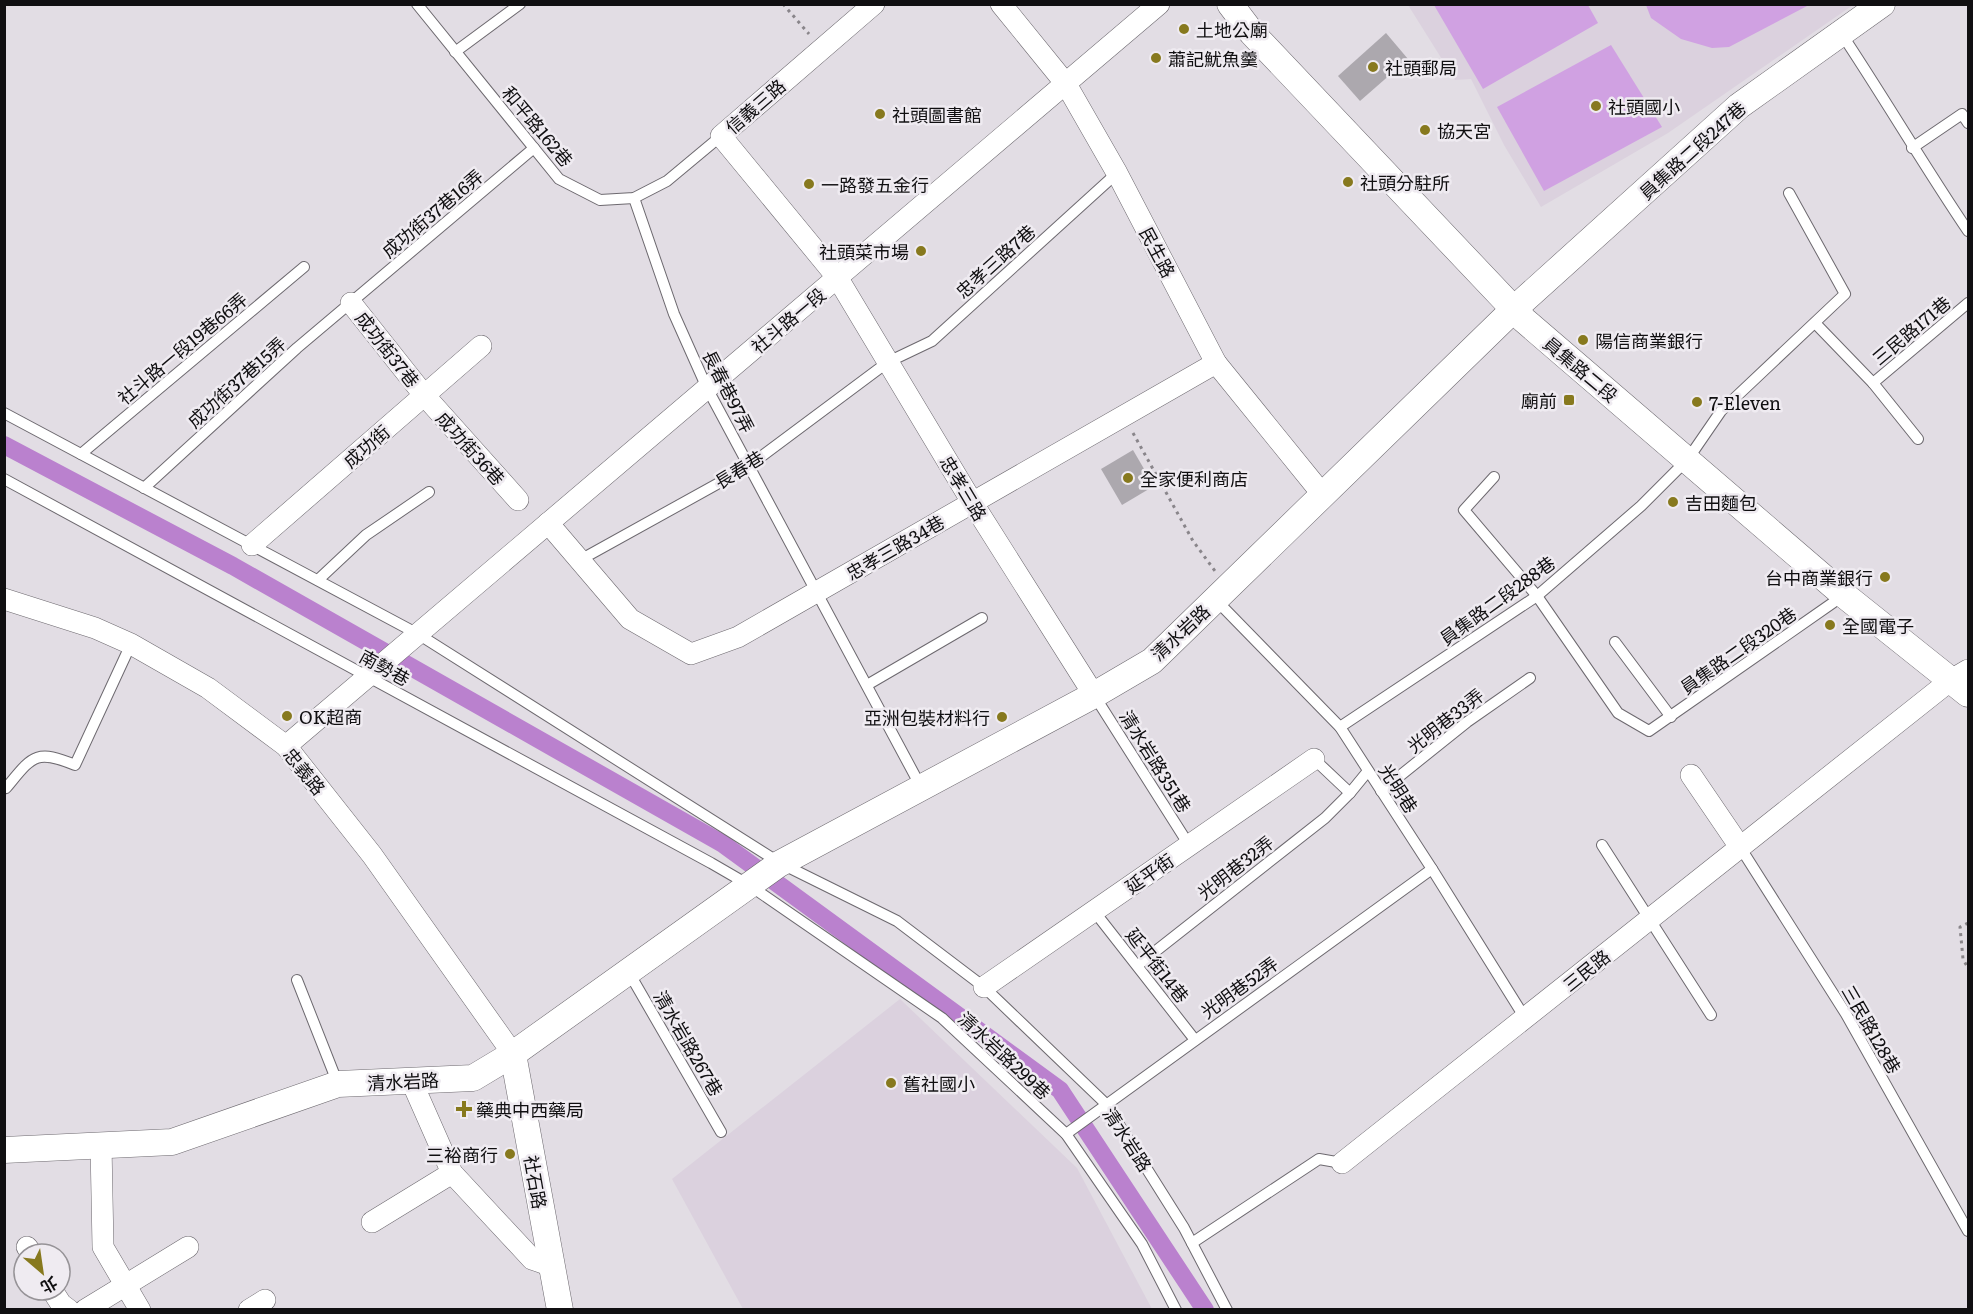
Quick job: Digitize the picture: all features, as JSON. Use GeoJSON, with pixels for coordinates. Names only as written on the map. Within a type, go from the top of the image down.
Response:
{"type":"FeatureCollection","features":[{"type":"Feature","properties":{"kind":"street","name":"信義三路"},"geometry":{"type":"LineString","coordinates":[[837,277],[721,136],[874,4]]}},
{"type":"Feature","properties":{"kind":"street","name":"民生路"},"geometry":{"type":"LineString","coordinates":[[1001,4],[1066,84],[1117,173],[1216,363],[1323,495]]}},
{"type":"Feature","properties":{"kind":"street","name":"社斗路一段"},"geometry":{"type":"LineString","coordinates":[[369,676],[1159,4]]}},
{"type":"Feature","properties":{"kind":"street","name":"員集路二段"},"geometry":{"type":"LineString","coordinates":[[1230,4],[1252,33],[1513,310],[1844,595],[1963,681]]}},
{"type":"Feature","properties":{"kind":"street","name":"員集路二段247巷"},"geometry":{"type":"LineString","coordinates":[[1513,310],[1739,106],[1882,4]]}},
{"type":"Feature","properties":{"kind":"street","name":"忠孝三路"},"geometry":{"type":"LineString","coordinates":[[837,277],[972,502],[1094,695]]}},
{"type":"Feature","properties":{"kind":"street","name":"成功街37巷"},"geometry":{"type":"LineString","coordinates":[[351,303],[424,395]]}},
{"type":"Feature","properties":{"kind":"street","name":"清水岩路"},"geometry":{"type":"LineString","coordinates":[[4,1150],[172,1142],[338,1084],[473,1078],[513,1054],[780,864],[1094,695],[1152,660],[1513,310]]}},
{"type":"Feature","properties":{"kind":"street","name":"成功街"},"geometry":{"type":"LineString","coordinates":[[252,545],[481,346]]}},
{"type":"Feature","properties":{"kind":"street"},"geometry":{"type":"LineString","coordinates":[[972,502],[1216,363]]}},
{"type":"Feature","properties":{"kind":"street","name":"成功街36巷"},"geometry":{"type":"LineString","coordinates":[[424,395],[518,500]]}},
{"type":"Feature","properties":{"kind":"street","name":"忠孝三路34巷"},"geometry":{"type":"LineString","coordinates":[[548,523],[630,619],[691,654],[738,638],[972,502]]}},
{"type":"Feature","properties":{"kind":"street","name":"忠義路"},"geometry":{"type":"LineString","coordinates":[[4,599],[95,628],[131,644],[208,688],[286,746],[372,855],[513,1054]]}},
{"type":"Feature","properties":{"kind":"street"},"geometry":{"type":"LineString","coordinates":[[286,746],[369,676]]}},
{"type":"Feature","properties":{"kind":"street","name":"三民路"},"geometry":{"type":"LineString","coordinates":[[1342,1163],[1740,847],[1963,681]]}},
{"type":"Feature","properties":{"kind":"street","name":"延平街"},"geometry":{"type":"LineString","coordinates":[[984,987],[1314,759]]}},
{"type":"Feature","properties":{"kind":"street"},"geometry":{"type":"LineString","coordinates":[[1691,775],[1740,847]]}},
{"type":"Feature","properties":{"kind":"street","name":"社石路"},"geometry":{"type":"LineString","coordinates":[[513,1054],[560,1310]]}},
{"type":"Feature","properties":{"kind":"street"},"geometry":{"type":"LineString","coordinates":[[411,1080],[452,1173],[532,1259],[552,1266]]}},
{"type":"Feature","properties":{"kind":"street"},"geometry":{"type":"LineString","coordinates":[[101,1145],[103,1247],[140,1310]]}},
{"type":"Feature","properties":{"kind":"street"},"geometry":{"type":"LineString","coordinates":[[372,1222],[452,1173]]}},
{"type":"Feature","properties":{"kind":"street"},"geometry":{"type":"LineString","coordinates":[[85,1310],[188,1247]]}},
{"type":"Feature","properties":{"kind":"lane","name":"和平路162巷"},"geometry":{"type":"LineString","coordinates":[[417,4],[559,179],[600,200],[634,198],[667,181],[721,136]]}},
{"type":"Feature","properties":{"kind":"lane"},"geometry":{"type":"LineString","coordinates":[[455,52],[520,4]]}},
{"type":"Feature","properties":{"kind":"lane"},"geometry":{"type":"LineString","coordinates":[[1841,33],[1887,102],[1912,148],[1968,231]]}},
{"type":"Feature","properties":{"kind":"lane"},"geometry":{"type":"LineString","coordinates":[[1912,148],[1962,114],[1968,123]]}},
{"type":"Feature","properties":{"kind":"lane","name":"成功街37巷16弄"},"geometry":{"type":"LineString","coordinates":[[351,303],[534,148]]}},
{"type":"Feature","properties":{"kind":"lane","name":"忠孝三路7巷"},"geometry":{"type":"LineString","coordinates":[[888,362],[932,341],[1117,173]]}},
{"type":"Feature","properties":{"kind":"lane","name":"員集路二段288巷"},"geometry":{"type":"LineString","coordinates":[[1340,727],[1538,596],[1641,506],[1688,459],[1721,411],[1845,294],[1789,193]]}},
{"type":"Feature","properties":{"kind":"lane","name":"長春巷97弄"},"geometry":{"type":"LineString","coordinates":[[634,198],[674,314],[707,388],[922,788]]}},
{"type":"Feature","properties":{"kind":"lane","name":"社斗路一段19巷66弄"},"geometry":{"type":"LineString","coordinates":[[81,454],[304,267]]}},
{"type":"Feature","properties":{"kind":"lane","name":"成功街37巷15弄"},"geometry":{"type":"LineString","coordinates":[[144,488],[351,303]]}},
{"type":"Feature","properties":{"kind":"lane","name":"三民路171巷"},"geometry":{"type":"LineString","coordinates":[[1918,439],[1873,383],[1968,303]]}},
{"type":"Feature","properties":{"kind":"lane"},"geometry":{"type":"LineString","coordinates":[[1815,323],[1873,383]]}},
{"type":"Feature","properties":{"kind":"lane","name":"長春巷"},"geometry":{"type":"LineString","coordinates":[[580,560],[749,466],[888,362]]}},
{"type":"Feature","properties":{"kind":"lane"},"geometry":{"type":"LineString","coordinates":[[4,413],[252,545]]}},
{"type":"Feature","properties":{"kind":"lane"},"geometry":{"type":"LineString","coordinates":[[1494,477],[1464,510],[1538,596]]}},
{"type":"Feature","properties":{"kind":"lane","name":"南勢巷"},"geometry":{"type":"LineString","coordinates":[[4,479],[749,885]]}},
{"type":"Feature","properties":{"kind":"lane"},"geometry":{"type":"LineString","coordinates":[[318,580],[366,535],[429,492]]}},
{"type":"Feature","properties":{"kind":"lane","name":"清水岩路"},"geometry":{"type":"LineString","coordinates":[[252,545],[417,634],[780,864],[897,921],[984,987],[1106,1105],[1192,1243],[1227,1310]]}},
{"type":"Feature","properties":{"kind":"lane","name":"光明巷"},"geometry":{"type":"LineString","coordinates":[[1221,593],[1340,727],[1525,1018]]}},
{"type":"Feature","properties":{"kind":"lane","name":"員集路二段320巷"},"geometry":{"type":"LineString","coordinates":[[1538,596],[1618,713],[1649,731],[1844,595]]}},
{"type":"Feature","properties":{"kind":"lane"},"geometry":{"type":"LineString","coordinates":[[867,685],[982,618]]}},
{"type":"Feature","properties":{"kind":"lane"},"geometry":{"type":"LineString","coordinates":[[1615,642],[1671,717]]}},
{"type":"Feature","properties":{"kind":"lane"},"geometry":{"type":"LineString","coordinates":[[4,786],[6,788],[30,760],[52,755],[75,765],[131,644]]}},
{"type":"Feature","properties":{"kind":"lane","name":"光明巷33弄"},"geometry":{"type":"LineString","coordinates":[[1382,791],[1467,722],[1530,678]]}},
{"type":"Feature","properties":{"kind":"lane","name":"清水岩路351巷"},"geometry":{"type":"LineString","coordinates":[[1094,695],[1189,845]]}},
{"type":"Feature","properties":{"kind":"lane"},"geometry":{"type":"LineString","coordinates":[[1314,759],[1350,793]]}},
{"type":"Feature","properties":{"kind":"lane","name":"光明巷32弄"},"geometry":{"type":"LineString","coordinates":[[1138,965],[1325,818],[1368,771]]}},
{"type":"Feature","properties":{"kind":"lane"},"geometry":{"type":"LineString","coordinates":[[1602,845],[1711,1015]]}},
{"type":"Feature","properties":{"kind":"lane","name":"三民路128巷"},"geometry":{"type":"LineString","coordinates":[[1740,847],[1846,1014],[1968,1231]]}},
{"type":"Feature","properties":{"kind":"lane","name":"光明巷52弄"},"geometry":{"type":"LineString","coordinates":[[1067,1133],[1432,869]]}},
{"type":"Feature","properties":{"kind":"lane","name":"清水岩路299巷"},"geometry":{"type":"LineString","coordinates":[[749,885],[942,1018],[1067,1133],[1142,1244],[1176,1310]]}},
{"type":"Feature","properties":{"kind":"lane","name":"延平街14巷"},"geometry":{"type":"LineString","coordinates":[[1094,911],[1195,1040]]}},
{"type":"Feature","properties":{"kind":"lane","name":"清水岩路267巷"},"geometry":{"type":"LineString","coordinates":[[628,971],[721,1132]]}},
{"type":"Feature","properties":{"kind":"lane"},"geometry":{"type":"LineString","coordinates":[[297,980],[338,1084]]}},
{"type":"Feature","properties":{"kind":"lane","name":"三民路"},"geometry":{"type":"LineString","coordinates":[[1192,1243],[1319,1159],[1342,1163]]}},
{"type":"Feature","properties":{"kind":"path"},"geometry":{"type":"LineString","coordinates":[[783,4],[822,49]]}},
{"type":"Feature","properties":{"kind":"path"},"geometry":{"type":"LineString","coordinates":[[1124,416],[1221,593]]}},
{"type":"Feature","properties":{"kind":"path"},"geometry":{"type":"LineString","coordinates":[[1968,922],[1960,927],[1963,959],[1968,968]]}},
{"type":"Feature","properties":{"kind":"shaded area"},"geometry":{"type":"Polygon","coordinates":[[[1646,4],[1809,5],[1729,47],[1712,48],[1681,39],[1651,18],[1646,4]]]}},
{"type":"Feature","properties":{"kind":"shaded area","name":"社頭國小"},"geometry":{"type":"Polygon","coordinates":[[[1408,5],[1853,5],[1668,133],[1541,207],[1504,145],[1471,79],[1455,80],[1408,5]]]}},
{"type":"Feature","properties":{"kind":"shaded area"},"geometry":{"type":"Polygon","coordinates":[[[1434,5],[1588,5],[1598,23],[1483,89],[1434,5]]]}},
{"type":"Feature","properties":{"kind":"shaded area"},"geometry":{"type":"Polygon","coordinates":[[[1611,45],[1662,127],[1544,191],[1497,107],[1611,45]]]}},
{"type":"Feature","properties":{"kind":"shaded area","name":"舊社國小"},"geometry":{"type":"Polygon","coordinates":[[[900,999],[1077,1168],[1152,1309],[743,1309],[672,1179],[900,999]]]}},
{"type":"Feature","properties":{"kind":"building","name":"社頭郵局"},"geometry":{"type":"Polygon","coordinates":[[[1386,33],[1408,59],[1360,101],[1338,76],[1386,33]]]}},
{"type":"Feature","properties":{"kind":"building","name":"全家便利商店"},"geometry":{"type":"Polygon","coordinates":[[[1133,450],[1154,486],[1122,505],[1101,469],[1133,450]]]}},
{"type":"Feature","properties":{"kind":"waterway"},"geometry":{"type":"LineString","coordinates":[[4,445],[233,566],[723,844],[1060,1090],[1205,1310]]}},
{"type":"Feature","properties":{"kind":"place","name":"土地公廟"},"geometry":{"type":"Point","coordinates":[1184,29]}},
{"type":"Feature","properties":{"kind":"place","name":"蕭記魷魚羹"},"geometry":{"type":"Point","coordinates":[1156,58]}},
{"type":"Feature","properties":{"kind":"place","name":"社頭郵局"},"geometry":{"type":"Point","coordinates":[1373,67]}},
{"type":"Feature","properties":{"kind":"place","name":"社頭國小"},"geometry":{"type":"Point","coordinates":[1596,106]}},
{"type":"Feature","properties":{"kind":"place","name":"社頭圖書館"},"geometry":{"type":"Point","coordinates":[880,114]}},
{"type":"Feature","properties":{"kind":"place","name":"協天宮"},"geometry":{"type":"Point","coordinates":[1425,130]}},
{"type":"Feature","properties":{"kind":"place","name":"社頭分駐所"},"geometry":{"type":"Point","coordinates":[1348,182]}},
{"type":"Feature","properties":{"kind":"place","name":"一路發五金行"},"geometry":{"type":"Point","coordinates":[809,184]}},
{"type":"Feature","properties":{"kind":"place","name":"社頭菜市場"},"geometry":{"type":"Point","coordinates":[921,251]}},
{"type":"Feature","properties":{"kind":"place","name":"陽信商業銀行"},"geometry":{"type":"Point","coordinates":[1583,340]}},
{"type":"Feature","properties":{"kind":"place","name":"廟前"},"geometry":{"type":"Point","coordinates":[1569,400]}},
{"type":"Feature","properties":{"kind":"place","name":"7-Eleven"},"geometry":{"type":"Point","coordinates":[1697,402]}},
{"type":"Feature","properties":{"kind":"place","name":"全家便利商店"},"geometry":{"type":"Point","coordinates":[1128,478]}},
{"type":"Feature","properties":{"kind":"place","name":"吉田麵包"},"geometry":{"type":"Point","coordinates":[1673,502]}},
{"type":"Feature","properties":{"kind":"place","name":"台中商業銀行"},"geometry":{"type":"Point","coordinates":[1885,577]}},
{"type":"Feature","properties":{"kind":"place","name":"全國電子"},"geometry":{"type":"Point","coordinates":[1830,625]}},
{"type":"Feature","properties":{"kind":"place","name":"OK超商"},"geometry":{"type":"Point","coordinates":[287,716]}},
{"type":"Feature","properties":{"kind":"place","name":"亞洲包裝材料行"},"geometry":{"type":"Point","coordinates":[1002,717]}},
{"type":"Feature","properties":{"kind":"place","name":"舊社國小"},"geometry":{"type":"Point","coordinates":[891,1083]}},
{"type":"Feature","properties":{"kind":"place","name":"藥典中西藥局"},"geometry":{"type":"Point","coordinates":[464,1109]}},
{"type":"Feature","properties":{"kind":"place","name":"三裕商行"},"geometry":{"type":"Point","coordinates":[510,1154]}}]}
